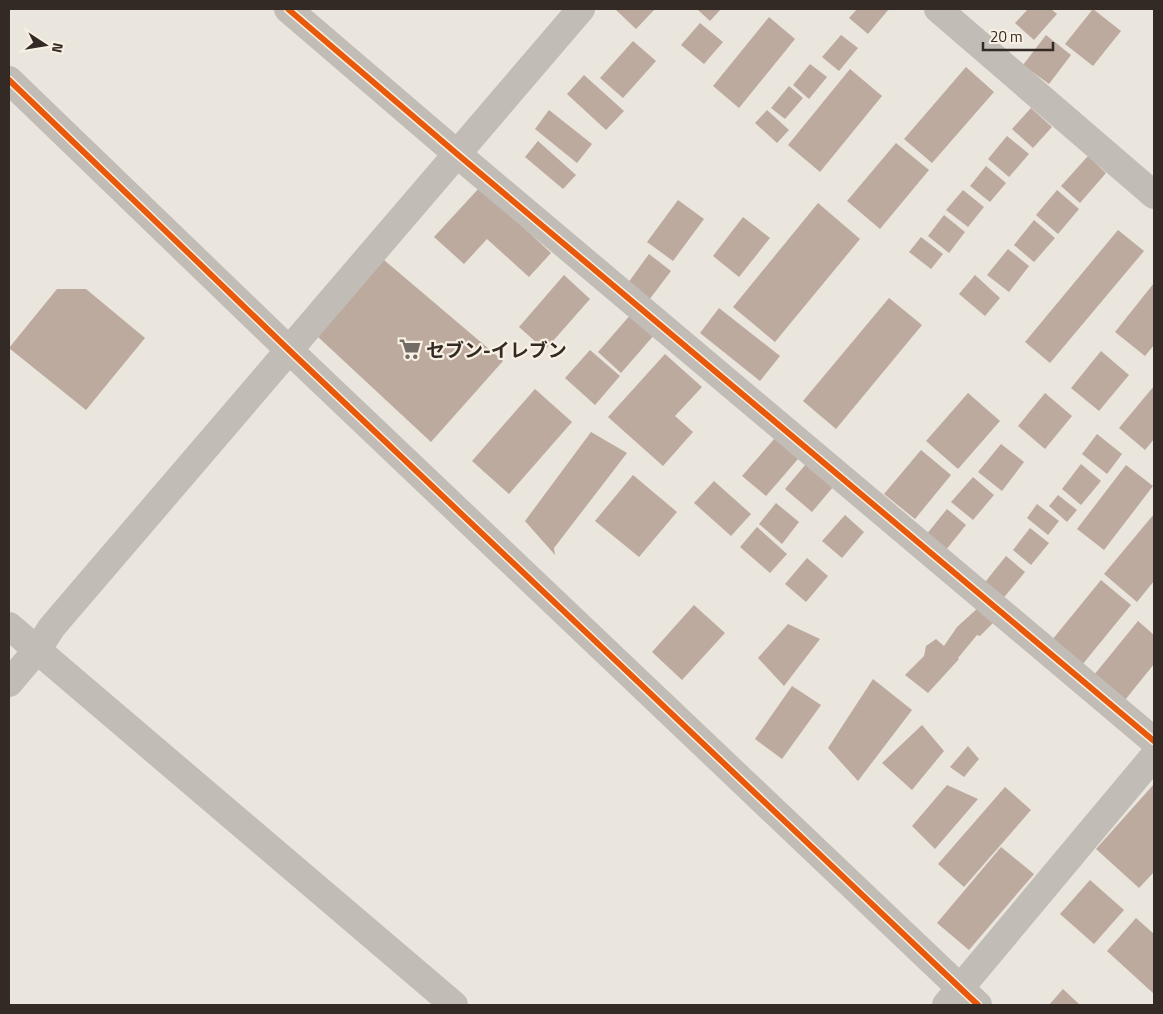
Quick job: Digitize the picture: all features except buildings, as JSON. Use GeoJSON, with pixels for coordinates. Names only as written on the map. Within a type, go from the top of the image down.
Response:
{"type":"FeatureCollection","features":[{"type":"Feature","properties":{"kind":"street"},"geometry":{"type":"LineString","coordinates":[[288,9],[456,153],[1154,741]]}},
{"type":"Feature","properties":{"kind":"street"},"geometry":{"type":"LineString","coordinates":[[9,683],[37,650],[52,627],[581,9]]}},
{"type":"Feature","properties":{"kind":"street"},"geometry":{"type":"LineString","coordinates":[[938,9],[1154,195]]}},
{"type":"Feature","properties":{"kind":"street"},"geometry":{"type":"LineString","coordinates":[[9,80],[961,1000],[1154,756]]}},
{"type":"Feature","properties":{"kind":"street"},"geometry":{"type":"LineString","coordinates":[[9,626],[454,1005]]}},
{"type":"Feature","properties":{"kind":"cycle path"},"geometry":{"type":"LineString","coordinates":[[288,9],[456,153],[1154,741]]}},
{"type":"Feature","properties":{"kind":"cycle path"},"geometry":{"type":"LineString","coordinates":[[9,80],[290,351],[978,1005]]}},
{"type":"Feature","properties":{"kind":"place","name":"セブン-イレブン"},"geometry":{"type":"Point","coordinates":[410,349]}}]}
